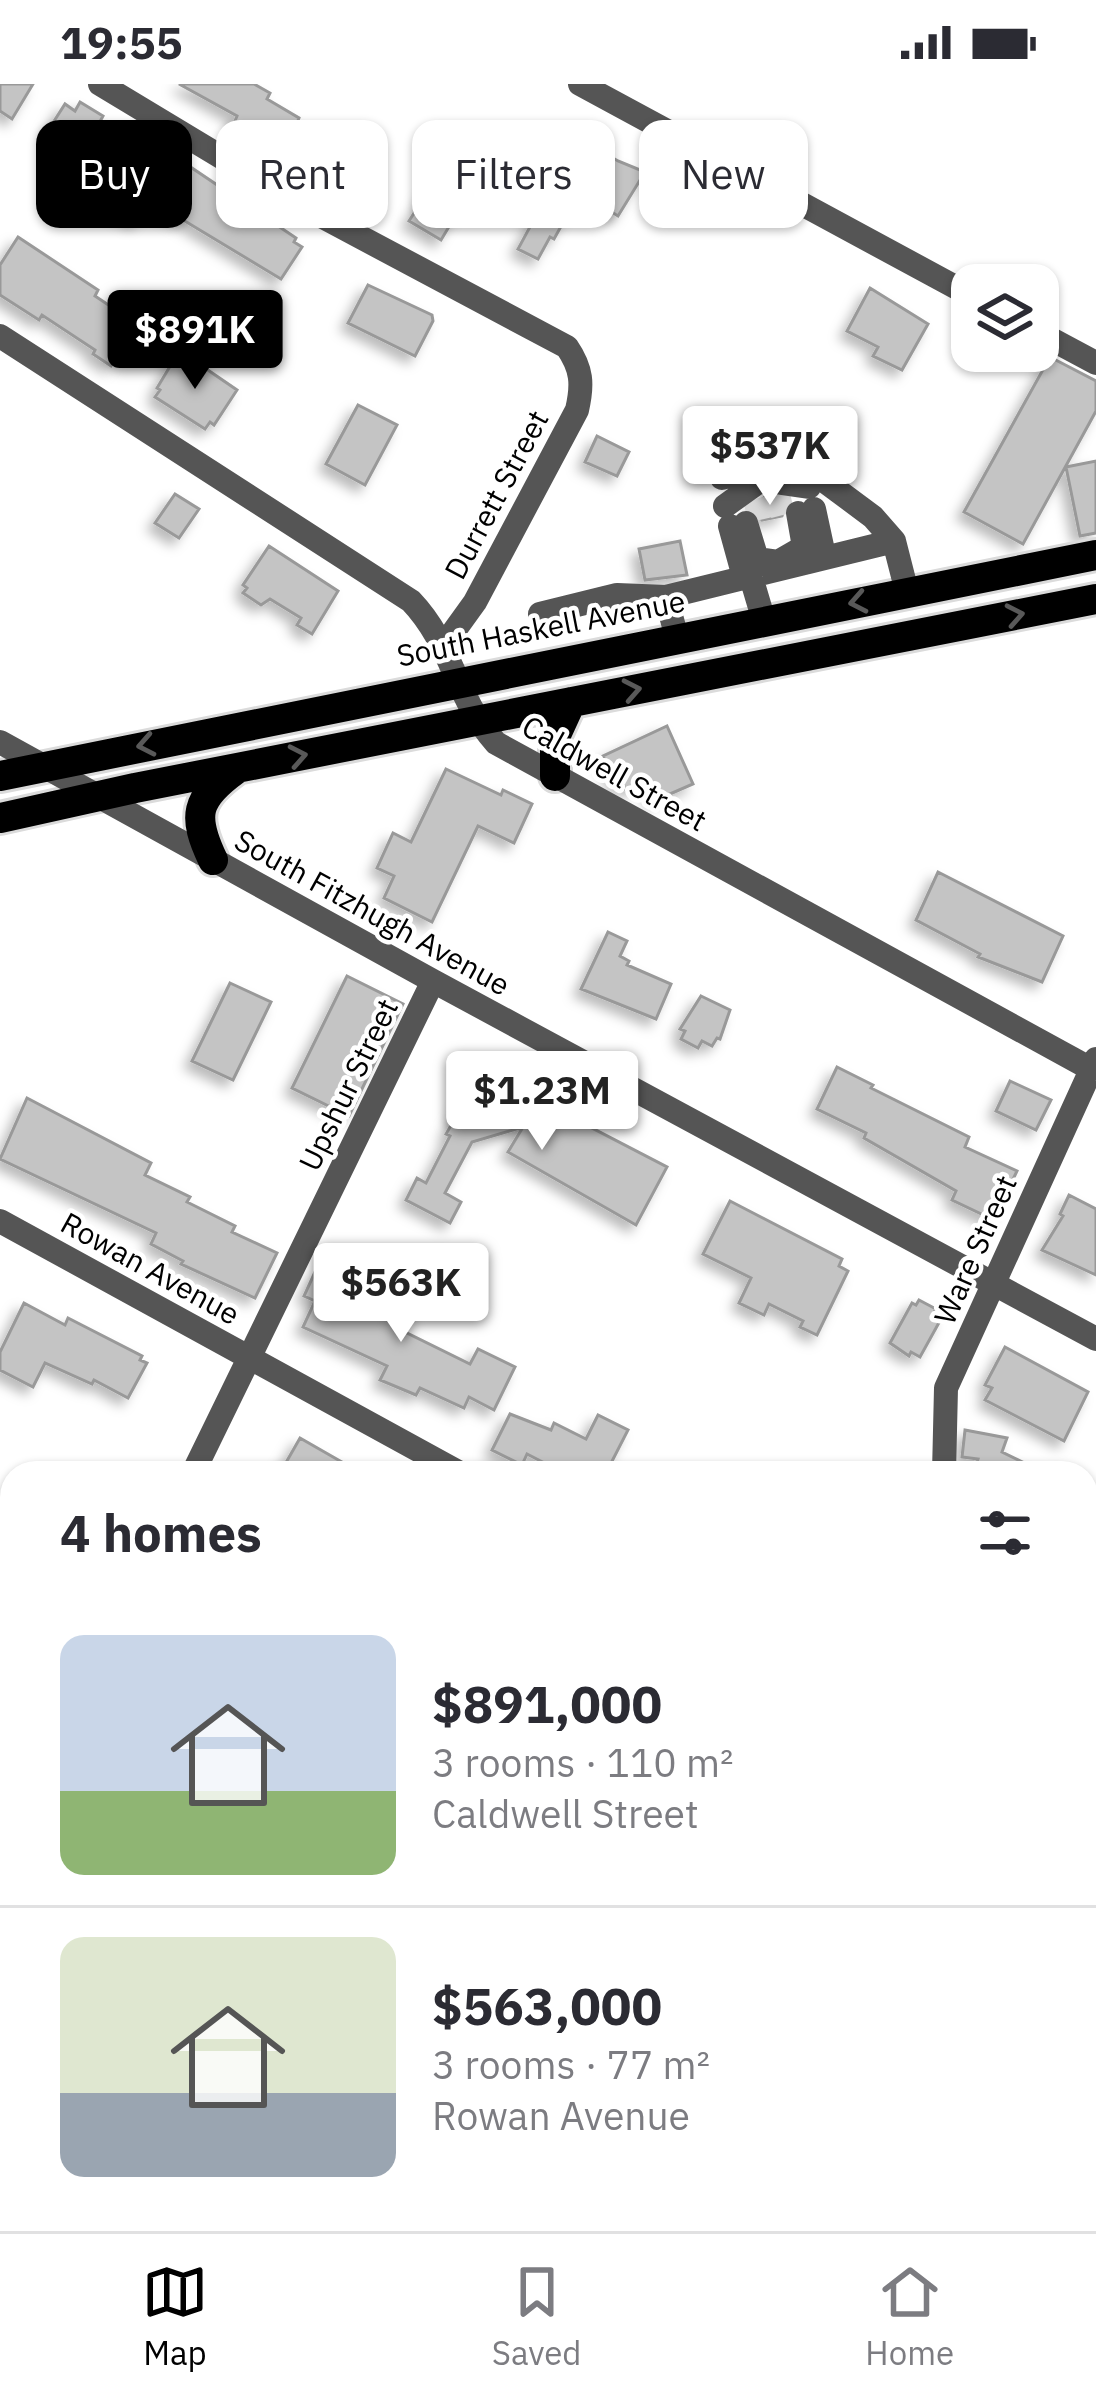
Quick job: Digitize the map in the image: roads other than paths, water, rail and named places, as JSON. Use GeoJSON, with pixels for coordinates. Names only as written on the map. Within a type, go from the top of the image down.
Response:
{"type":"FeatureCollection","features":[{"type":"Feature","properties":{"kind":"main road","name":"South Haskell Avenue"},"geometry":{"type":"LineString","coordinates":[[0,776],[1096,555]]}},
{"type":"Feature","properties":{"kind":"main road"},"geometry":{"type":"LineString","coordinates":[[0,818],[1096,599]]}},
{"type":"Feature","properties":{"kind":"main road"},"geometry":{"type":"LineString","coordinates":[[555,776],[555,737],[571,702]]}},
{"type":"Feature","properties":{"kind":"main road"},"geometry":{"type":"LineString","coordinates":[[213,860],[198,823],[199,808],[209,791],[236,769]]}},
{"type":"Feature","properties":{"kind":"street","name":"Durrett Street"},"geometry":{"type":"LineString","coordinates":[[100,84],[327,219],[567,347],[579,365],[583,386],[577,410],[475,602],[444,645]]}},
{"type":"Feature","properties":{"kind":"street"},"geometry":{"type":"LineString","coordinates":[[580,84],[951,285]]}},
{"type":"Feature","properties":{"kind":"street","name":"Caldwell Street"},"geometry":{"type":"LineString","coordinates":[[0,336],[396,590],[430,620],[444,645],[455,682],[476,721],[496,743],[1094,1064]]}},
{"type":"Feature","properties":{"kind":"street"},"geometry":{"type":"LineString","coordinates":[[1059,343],[1096,363]]}},
{"type":"Feature","properties":{"kind":"street"},"geometry":{"type":"LineString","coordinates":[[894,542],[779,566],[741,566],[768,503],[795,459],[873,518],[894,542],[907,592]]}},
{"type":"Feature","properties":{"kind":"street"},"geometry":{"type":"LineString","coordinates":[[540,614],[616,596],[666,597],[751,577],[822,546],[768,503],[722,478]]}},
{"type":"Feature","properties":{"kind":"street"},"geometry":{"type":"LineString","coordinates":[[751,577],[764,621]]}},
{"type":"Feature","properties":{"kind":"street"},"geometry":{"type":"LineString","coordinates":[[666,597],[676,638]]}},
{"type":"Feature","properties":{"kind":"street","name":"South Fitzhugh Avenue"},"geometry":{"type":"LineString","coordinates":[[0,742],[1096,1339]]}},
{"type":"Feature","properties":{"kind":"street","name":"Upshur Street"},"geometry":{"type":"LineString","coordinates":[[199,1461],[433,981]]}},
{"type":"Feature","properties":{"kind":"street","name":"Ware Street"},"geometry":{"type":"LineString","coordinates":[[944,1461],[946,1388],[1094,1064]]}},
{"type":"Feature","properties":{"kind":"street","name":"Rowan Avenue"},"geometry":{"type":"LineString","coordinates":[[0,1221],[438,1461]]}},
{"type":"Feature","properties":{"kind":"tunnel"},"geometry":{"type":"LineString","coordinates":[[778,495],[783,515]]}},
{"type":"Feature","properties":{"kind":"tunnel"},"geometry":{"type":"LineString","coordinates":[[755,499],[760,520]]}}]}
